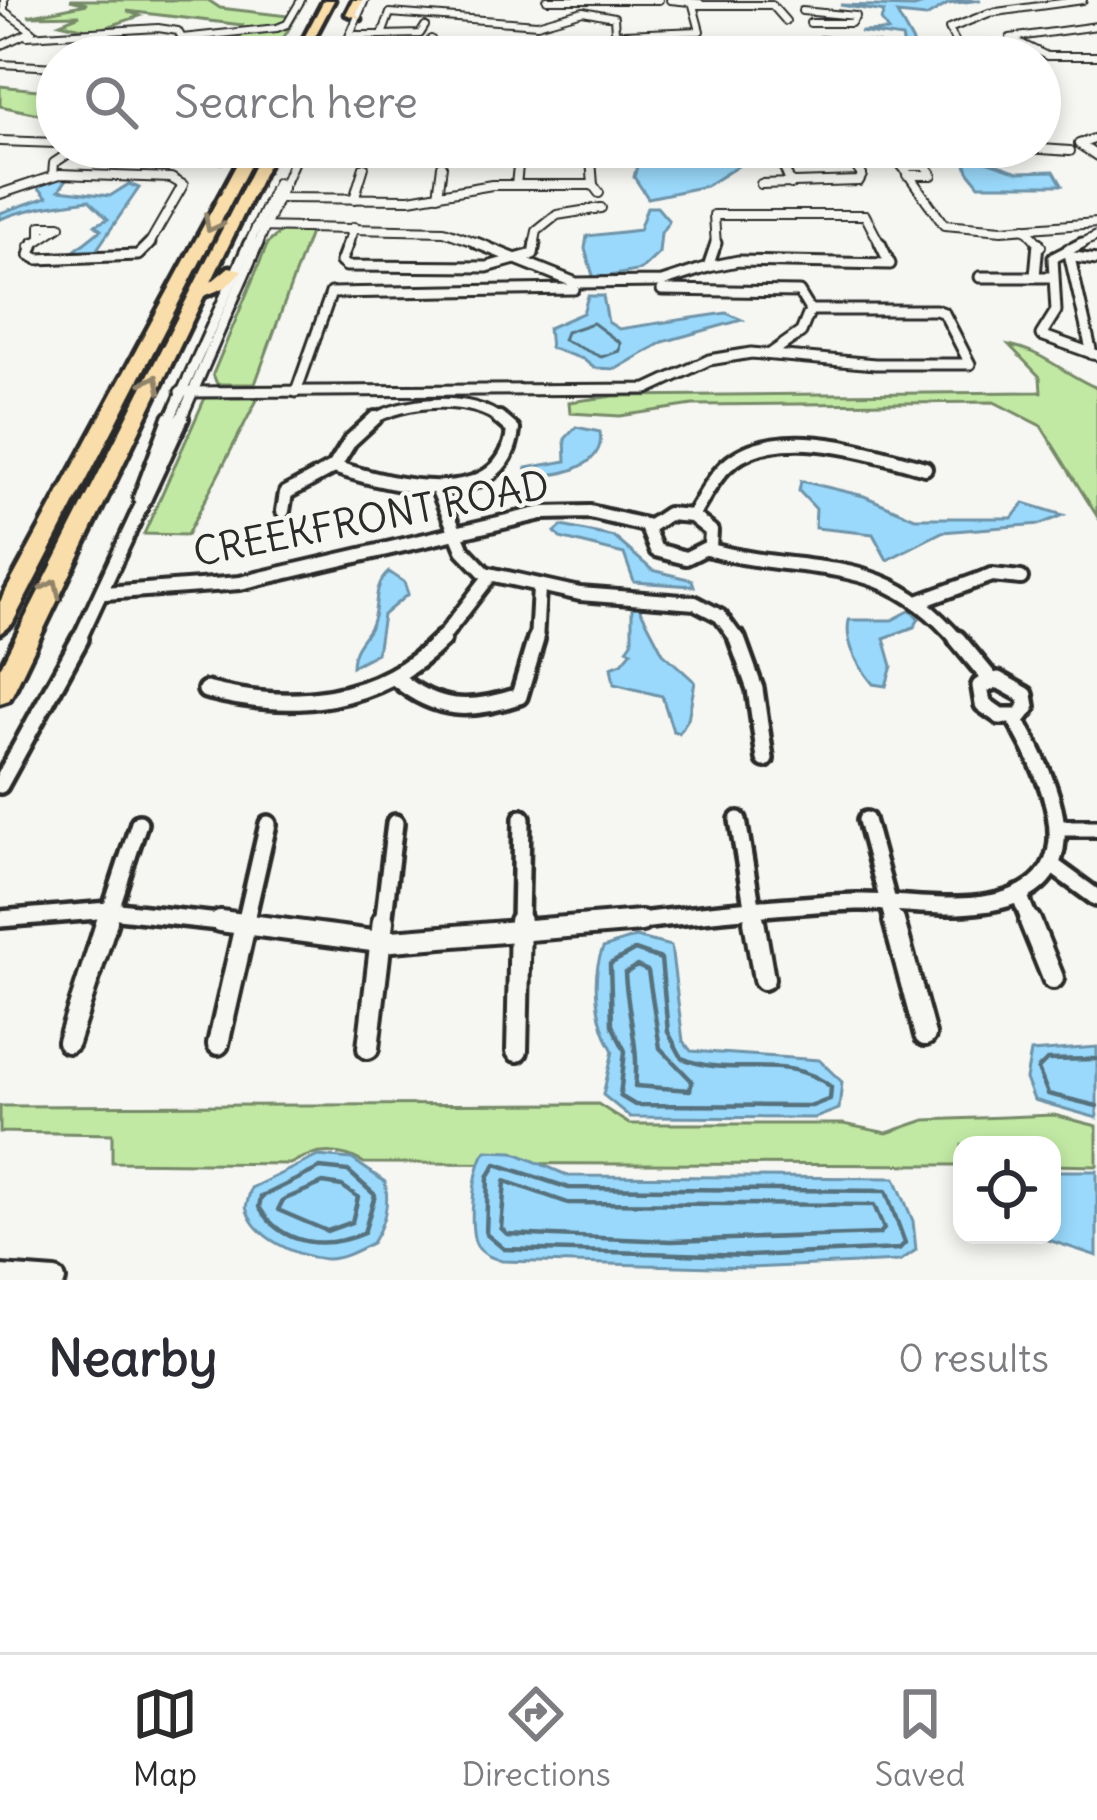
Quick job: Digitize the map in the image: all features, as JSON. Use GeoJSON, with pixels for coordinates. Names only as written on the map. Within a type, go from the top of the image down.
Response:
{"type":"FeatureCollection","features":[{"type":"Feature","properties":{"kind":"highway"},"geometry":{"type":"LineString","coordinates":[[310,36],[329,0]]}},
{"type":"Feature","properties":{"kind":"highway"},"geometry":{"type":"LineString","coordinates":[[326,36],[344,0]]}},
{"type":"Feature","properties":{"kind":"highway"},"geometry":{"type":"LineString","coordinates":[[358,17],[352,14],[361,0]]}},
{"type":"Feature","properties":{"kind":"highway"},"geometry":{"type":"LineString","coordinates":[[0,624],[240,168]]}},
{"type":"Feature","properties":{"kind":"highway"},"geometry":{"type":"LineString","coordinates":[[0,693],[260,168]]}},
{"type":"Feature","properties":{"kind":"highway"},"geometry":{"type":"LineString","coordinates":[[171,302],[220,284],[234,270]]}},
{"type":"Feature","properties":{"kind":"highway"},"geometry":{"type":"LineString","coordinates":[[198,293],[227,302]]}},
{"type":"Feature","properties":{"kind":"street"},"geometry":{"type":"LineString","coordinates":[[4,0],[4,11],[31,28],[27,37]]}},
{"type":"Feature","properties":{"kind":"street"},"geometry":{"type":"LineString","coordinates":[[201,36],[277,28],[287,24],[301,0]]}},
{"type":"Feature","properties":{"kind":"street"},"geometry":{"type":"LineString","coordinates":[[547,0],[659,0]]}},
{"type":"Feature","properties":{"kind":"street"},"geometry":{"type":"LineString","coordinates":[[795,0],[818,36]]}},
{"type":"Feature","properties":{"kind":"street"},"geometry":{"type":"LineString","coordinates":[[953,36],[949,29],[988,13],[1083,0]]}},
{"type":"Feature","properties":{"kind":"street"},"geometry":{"type":"LineString","coordinates":[[672,1],[778,2]]}},
{"type":"Feature","properties":{"kind":"street"},"geometry":{"type":"LineString","coordinates":[[382,35],[390,14],[540,24],[586,11],[614,17],[620,34],[690,34],[702,28],[693,4],[775,6],[786,22]]}},
{"type":"Feature","properties":{"kind":"street"},"geometry":{"type":"LineString","coordinates":[[358,17],[350,35],[416,35],[425,26]]}},
{"type":"Feature","properties":{"kind":"street"},"geometry":{"type":"LineString","coordinates":[[806,17],[855,20],[806,17]]}},
{"type":"Feature","properties":{"kind":"street"},"geometry":{"type":"LineString","coordinates":[[538,35],[540,24]]}},
{"type":"Feature","properties":{"kind":"street"},"geometry":{"type":"LineString","coordinates":[[1024,36],[1097,26]]}},
{"type":"Feature","properties":{"kind":"street"},"geometry":{"type":"LineString","coordinates":[[42,36],[158,28],[178,31],[181,36]]}},
{"type":"Feature","properties":{"kind":"street"},"geometry":{"type":"LineString","coordinates":[[0,46],[36,36]]}},
{"type":"Feature","properties":{"kind":"street"},"geometry":{"type":"LineString","coordinates":[[1061,56],[1097,56]]}},
{"type":"Feature","properties":{"kind":"street"},"geometry":{"type":"LineString","coordinates":[[0,64],[36,66]]}},
{"type":"Feature","properties":{"kind":"street"},"geometry":{"type":"LineString","coordinates":[[1097,138],[1079,142],[1097,156]]}},
{"type":"Feature","properties":{"kind":"street"},"geometry":{"type":"LineString","coordinates":[[0,141],[36,142]]}},
{"type":"Feature","properties":{"kind":"street"},"geometry":{"type":"LineString","coordinates":[[1061,150],[1070,151]]}},
{"type":"Feature","properties":{"kind":"street"},"geometry":{"type":"LineString","coordinates":[[53,175],[54,168]]}},
{"type":"Feature","properties":{"kind":"street"},"geometry":{"type":"LineString","coordinates":[[125,547],[180,392],[290,168]]}},
{"type":"Feature","properties":{"kind":"street"},"geometry":{"type":"LineString","coordinates":[[355,196],[364,168]]}},
{"type":"Feature","properties":{"kind":"street"},"geometry":{"type":"LineString","coordinates":[[438,195],[442,168]]}},
{"type":"Feature","properties":{"kind":"street"},"geometry":{"type":"LineString","coordinates":[[516,184],[518,168]]}},
{"type":"Feature","properties":{"kind":"street"},"geometry":{"type":"LineString","coordinates":[[275,196],[438,195],[516,184],[596,189],[593,168]]}},
{"type":"Feature","properties":{"kind":"street"},"geometry":{"type":"LineString","coordinates":[[784,168],[791,184]]}},
{"type":"Feature","properties":{"kind":"street"},"geometry":{"type":"LineString","coordinates":[[761,184],[859,181],[862,175],[857,168]]}},
{"type":"Feature","properties":{"kind":"street"},"geometry":{"type":"LineString","coordinates":[[903,168],[944,225],[1025,228],[1097,223]]}},
{"type":"Feature","properties":{"kind":"street"},"geometry":{"type":"LineString","coordinates":[[0,194],[53,175],[171,178],[183,185],[148,247],[133,257],[38,260],[28,250],[41,237]]}},
{"type":"Feature","properties":{"kind":"street"},"geometry":{"type":"LineString","coordinates":[[354,227],[341,262],[346,266],[471,268],[532,254],[537,231],[557,215],[601,208]]}},
{"type":"Feature","properties":{"kind":"street"},"geometry":{"type":"LineString","coordinates":[[262,227],[444,231],[468,244],[519,258],[564,281],[665,281],[738,260],[890,263],[865,215],[712,217],[718,247],[708,267]]}},
{"type":"Feature","properties":{"kind":"street"},"geometry":{"type":"LineString","coordinates":[[0,785],[105,593],[195,392],[234,270],[262,227]]}},
{"type":"Feature","properties":{"kind":"street"},"geometry":{"type":"LineString","coordinates":[[1025,228],[1041,247],[1034,261],[1035,276]]}},
{"type":"Feature","properties":{"kind":"street"},"geometry":{"type":"LineString","coordinates":[[1095,354],[1041,335],[1055,318],[1053,258],[1097,236]]}},
{"type":"Feature","properties":{"kind":"street"},"geometry":{"type":"LineString","coordinates":[[1071,253],[1097,260]]}},
{"type":"Feature","properties":{"kind":"street"},"geometry":{"type":"LineString","coordinates":[[1071,253],[1095,354]]}},
{"type":"Feature","properties":{"kind":"street"},"geometry":{"type":"LineString","coordinates":[[980,277],[1053,277]]}},
{"type":"Feature","properties":{"kind":"street"},"geometry":{"type":"LineString","coordinates":[[296,392],[331,293],[343,290],[793,288],[810,310]]}},
{"type":"Feature","properties":{"kind":"street"},"geometry":{"type":"LineString","coordinates":[[180,392],[646,389],[716,358],[770,354],[875,364],[970,364],[944,313],[936,310],[810,310]]}},
{"type":"Feature","properties":{"kind":"street"},"geometry":{"type":"LineString","coordinates":[[770,354],[794,338],[810,310]]}},
{"type":"Feature","properties":{"kind":"street"},"geometry":{"type":"LineString","coordinates":[[794,338],[809,357]]}},
{"type":"Feature","properties":{"kind":"street"},"geometry":{"type":"LineString","coordinates":[[283,511],[286,493],[334,467],[352,434],[388,410],[463,405],[505,418],[514,436],[506,457],[471,480],[438,490],[406,490],[334,467]]}},
{"type":"Feature","properties":{"kind":"street"},"geometry":{"type":"LineString","coordinates":[[692,516],[727,466],[757,449],[837,448],[925,467]]}},
{"type":"Feature","properties":{"kind":"street"},"geometry":{"type":"LineString","coordinates":[[438,490],[469,560],[490,576],[539,588],[676,596],[718,615],[739,638],[753,674],[765,759]]}},
{"type":"Feature","properties":{"kind":"street","name":"CREEKFRONT ROAD"},"geometry":{"type":"LineString","coordinates":[[105,593],[240,583],[557,511],[590,512],[649,526]]}},
{"type":"Feature","properties":{"kind":"street"},"geometry":{"type":"LineString","coordinates":[[707,549],[711,532],[692,516],[668,514],[649,526],[650,543],[664,555],[686,558],[707,549],[761,564],[864,572],[920,601],[991,680]]}},
{"type":"Feature","properties":{"kind":"street"},"geometry":{"type":"LineString","coordinates":[[920,601],[992,575],[1021,578]]}},
{"type":"Feature","properties":{"kind":"street"},"geometry":{"type":"LineString","coordinates":[[206,690],[234,699],[313,705],[354,698],[397,679],[456,629],[490,576]]}},
{"type":"Feature","properties":{"kind":"street"},"geometry":{"type":"LineString","coordinates":[[397,679],[429,705],[455,712],[519,696],[536,648],[539,588]]}},
{"type":"Feature","properties":{"kind":"street"},"geometry":{"type":"LineString","coordinates":[[0,920],[110,910],[380,942],[752,906],[969,905],[1019,894],[1053,866],[1062,828],[1059,807],[1014,717],[982,704],[980,686],[991,680],[1006,682],[1024,695],[1025,712],[1014,717]]}},
{"type":"Feature","properties":{"kind":"street"},"geometry":{"type":"LineString","coordinates":[[517,1051],[522,818]]}},
{"type":"Feature","properties":{"kind":"street"},"geometry":{"type":"LineString","coordinates":[[738,820],[764,980]]}},
{"type":"Feature","properties":{"kind":"street"},"geometry":{"type":"LineString","coordinates":[[866,820],[925,1035]]}},
{"type":"Feature","properties":{"kind":"street"},"geometry":{"type":"LineString","coordinates":[[68,1042],[139,823]]}},
{"type":"Feature","properties":{"kind":"street"},"geometry":{"type":"LineString","coordinates":[[368,1048],[395,823]]}},
{"type":"Feature","properties":{"kind":"street"},"geometry":{"type":"LineString","coordinates":[[218,1045],[268,824]]}},
{"type":"Feature","properties":{"kind":"street"},"geometry":{"type":"LineString","coordinates":[[1062,828],[1097,828]]}},
{"type":"Feature","properties":{"kind":"street"},"geometry":{"type":"LineString","coordinates":[[1053,866],[1097,898]]}},
{"type":"Feature","properties":{"kind":"street"},"geometry":{"type":"LineString","coordinates":[[1019,894],[1053,978]]}},
{"type":"Feature","properties":{"kind":"street"},"geometry":{"type":"LineString","coordinates":[[0,1276],[55,1280]]}},
{"type":"Feature","properties":{"kind":"green space"},"geometry":{"type":"Polygon","coordinates":[[[70,0],[208,0],[220,8],[296,17],[285,36],[232,36],[242,25],[127,11],[140,16],[95,31],[60,23],[80,15],[28,16],[87,4],[70,0]]]}},
{"type":"Feature","properties":{"kind":"green space"},"geometry":{"type":"Polygon","coordinates":[[[0,86],[36,90],[36,114],[0,106],[0,86]]]}},
{"type":"Feature","properties":{"kind":"green space"},"geometry":{"type":"Polygon","coordinates":[[[283,230],[311,230],[255,384],[217,384],[213,374],[268,243],[283,230]]]}},
{"type":"Feature","properties":{"kind":"green space"},"geometry":{"type":"Polygon","coordinates":[[[1009,345],[1097,388],[1097,516],[1041,426],[994,402],[693,405],[620,416],[570,413],[569,402],[614,396],[1041,392],[1040,377],[1009,345]]]}},
{"type":"Feature","properties":{"kind":"green space"},"geometry":{"type":"Polygon","coordinates":[[[205,398],[258,398],[187,535],[144,534],[205,398]]]}},
{"type":"Feature","properties":{"kind":"green space"},"geometry":{"type":"Polygon","coordinates":[[[598,1104],[629,1124],[843,1124],[887,1133],[925,1120],[1054,1115],[1097,1126],[1097,1166],[1061,1165],[1061,1136],[953,1136],[953,1165],[364,1163],[327,1153],[290,1164],[112,1162],[112,1134],[0,1132],[0,1106],[598,1104]]]}},
{"type":"Feature","properties":{"kind":"water"},"geometry":{"type":"Polygon","coordinates":[[[936,0],[981,0],[948,4],[926,17],[897,14],[909,36],[860,32],[888,31],[881,20],[884,12],[840,5],[914,7],[936,0]]]}},
{"type":"Feature","properties":{"kind":"water"},"geometry":{"type":"Polygon","coordinates":[[[636,168],[735,168],[706,186],[648,198],[634,177],[636,168]]]}},
{"type":"Feature","properties":{"kind":"water"},"geometry":{"type":"Polygon","coordinates":[[[968,171],[1054,171],[1062,185],[979,185],[968,171]]]}},
{"type":"Feature","properties":{"kind":"water"},"geometry":{"type":"Polygon","coordinates":[[[68,178],[59,190],[110,196],[129,184],[139,188],[95,252],[73,252],[101,230],[95,225],[108,219],[89,200],[0,219],[0,213],[47,197],[36,185],[68,178]]]}},
{"type":"Feature","properties":{"kind":"water"},"geometry":{"type":"Polygon","coordinates":[[[647,207],[657,207],[669,221],[661,233],[659,253],[641,270],[594,279],[585,249],[587,236],[639,230],[647,207]]]}},
{"type":"Feature","properties":{"kind":"water"},"geometry":{"type":"Polygon","coordinates":[[[588,296],[603,296],[608,322],[619,329],[726,313],[742,320],[663,342],[616,369],[594,368],[583,359],[550,348],[548,328],[583,313],[588,296]]]}},
{"type":"Feature","properties":{"kind":"water"},"geometry":{"type":"Polygon","coordinates":[[[576,427],[600,432],[595,455],[562,473],[525,474],[526,468],[566,461],[565,439],[576,427]]]}},
{"type":"Feature","properties":{"kind":"water"},"geometry":{"type":"Polygon","coordinates":[[[801,481],[864,496],[915,518],[1012,518],[1024,503],[1063,515],[1041,524],[942,532],[887,560],[873,534],[815,528],[816,509],[799,491],[801,481]]]}},
{"type":"Feature","properties":{"kind":"water"},"geometry":{"type":"Polygon","coordinates":[[[562,526],[614,537],[652,570],[692,580],[694,586],[634,582],[624,554],[560,538],[555,532],[562,526]]]}},
{"type":"Feature","properties":{"kind":"water"},"geometry":{"type":"Polygon","coordinates":[[[389,572],[404,582],[408,594],[383,615],[377,653],[352,666],[355,650],[373,622],[380,585],[389,572]]]}},
{"type":"Feature","properties":{"kind":"water"},"geometry":{"type":"Polygon","coordinates":[[[632,607],[639,607],[663,653],[695,682],[688,719],[679,733],[673,731],[662,696],[614,684],[611,667],[632,651],[627,649],[632,642],[632,607]]]}},
{"type":"Feature","properties":{"kind":"water"},"geometry":{"type":"Polygon","coordinates":[[[911,610],[919,619],[914,627],[884,638],[892,666],[886,686],[873,684],[851,646],[849,620],[892,620],[911,610]]]}},
{"type":"Feature","properties":{"kind":"water"},"geometry":{"type":"Polygon","coordinates":[[[635,937],[671,946],[683,1041],[691,1051],[819,1060],[842,1082],[839,1109],[815,1118],[630,1117],[603,1095],[613,1051],[597,1001],[599,960],[603,948],[635,937]]]}},
{"type":"Feature","properties":{"kind":"water"},"geometry":{"type":"Polygon","coordinates":[[[1097,1047],[1097,1118],[1034,1100],[1026,1079],[1031,1052],[1097,1047]]]}},
{"type":"Feature","properties":{"kind":"water"},"geometry":{"type":"Polygon","coordinates":[[[486,1151],[513,1152],[569,1176],[895,1178],[913,1221],[916,1250],[900,1261],[750,1268],[502,1261],[482,1252],[474,1238],[475,1182],[486,1151]]]}},
{"type":"Feature","properties":{"kind":"water"},"geometry":{"type":"Polygon","coordinates":[[[318,1156],[352,1159],[385,1182],[385,1214],[372,1243],[331,1259],[277,1244],[257,1228],[246,1207],[251,1188],[318,1156]]]}},
{"type":"Feature","properties":{"kind":"water"},"geometry":{"type":"Polygon","coordinates":[[[1061,1171],[1097,1171],[1097,1256],[1060,1244],[1061,1171]]]}}]}
